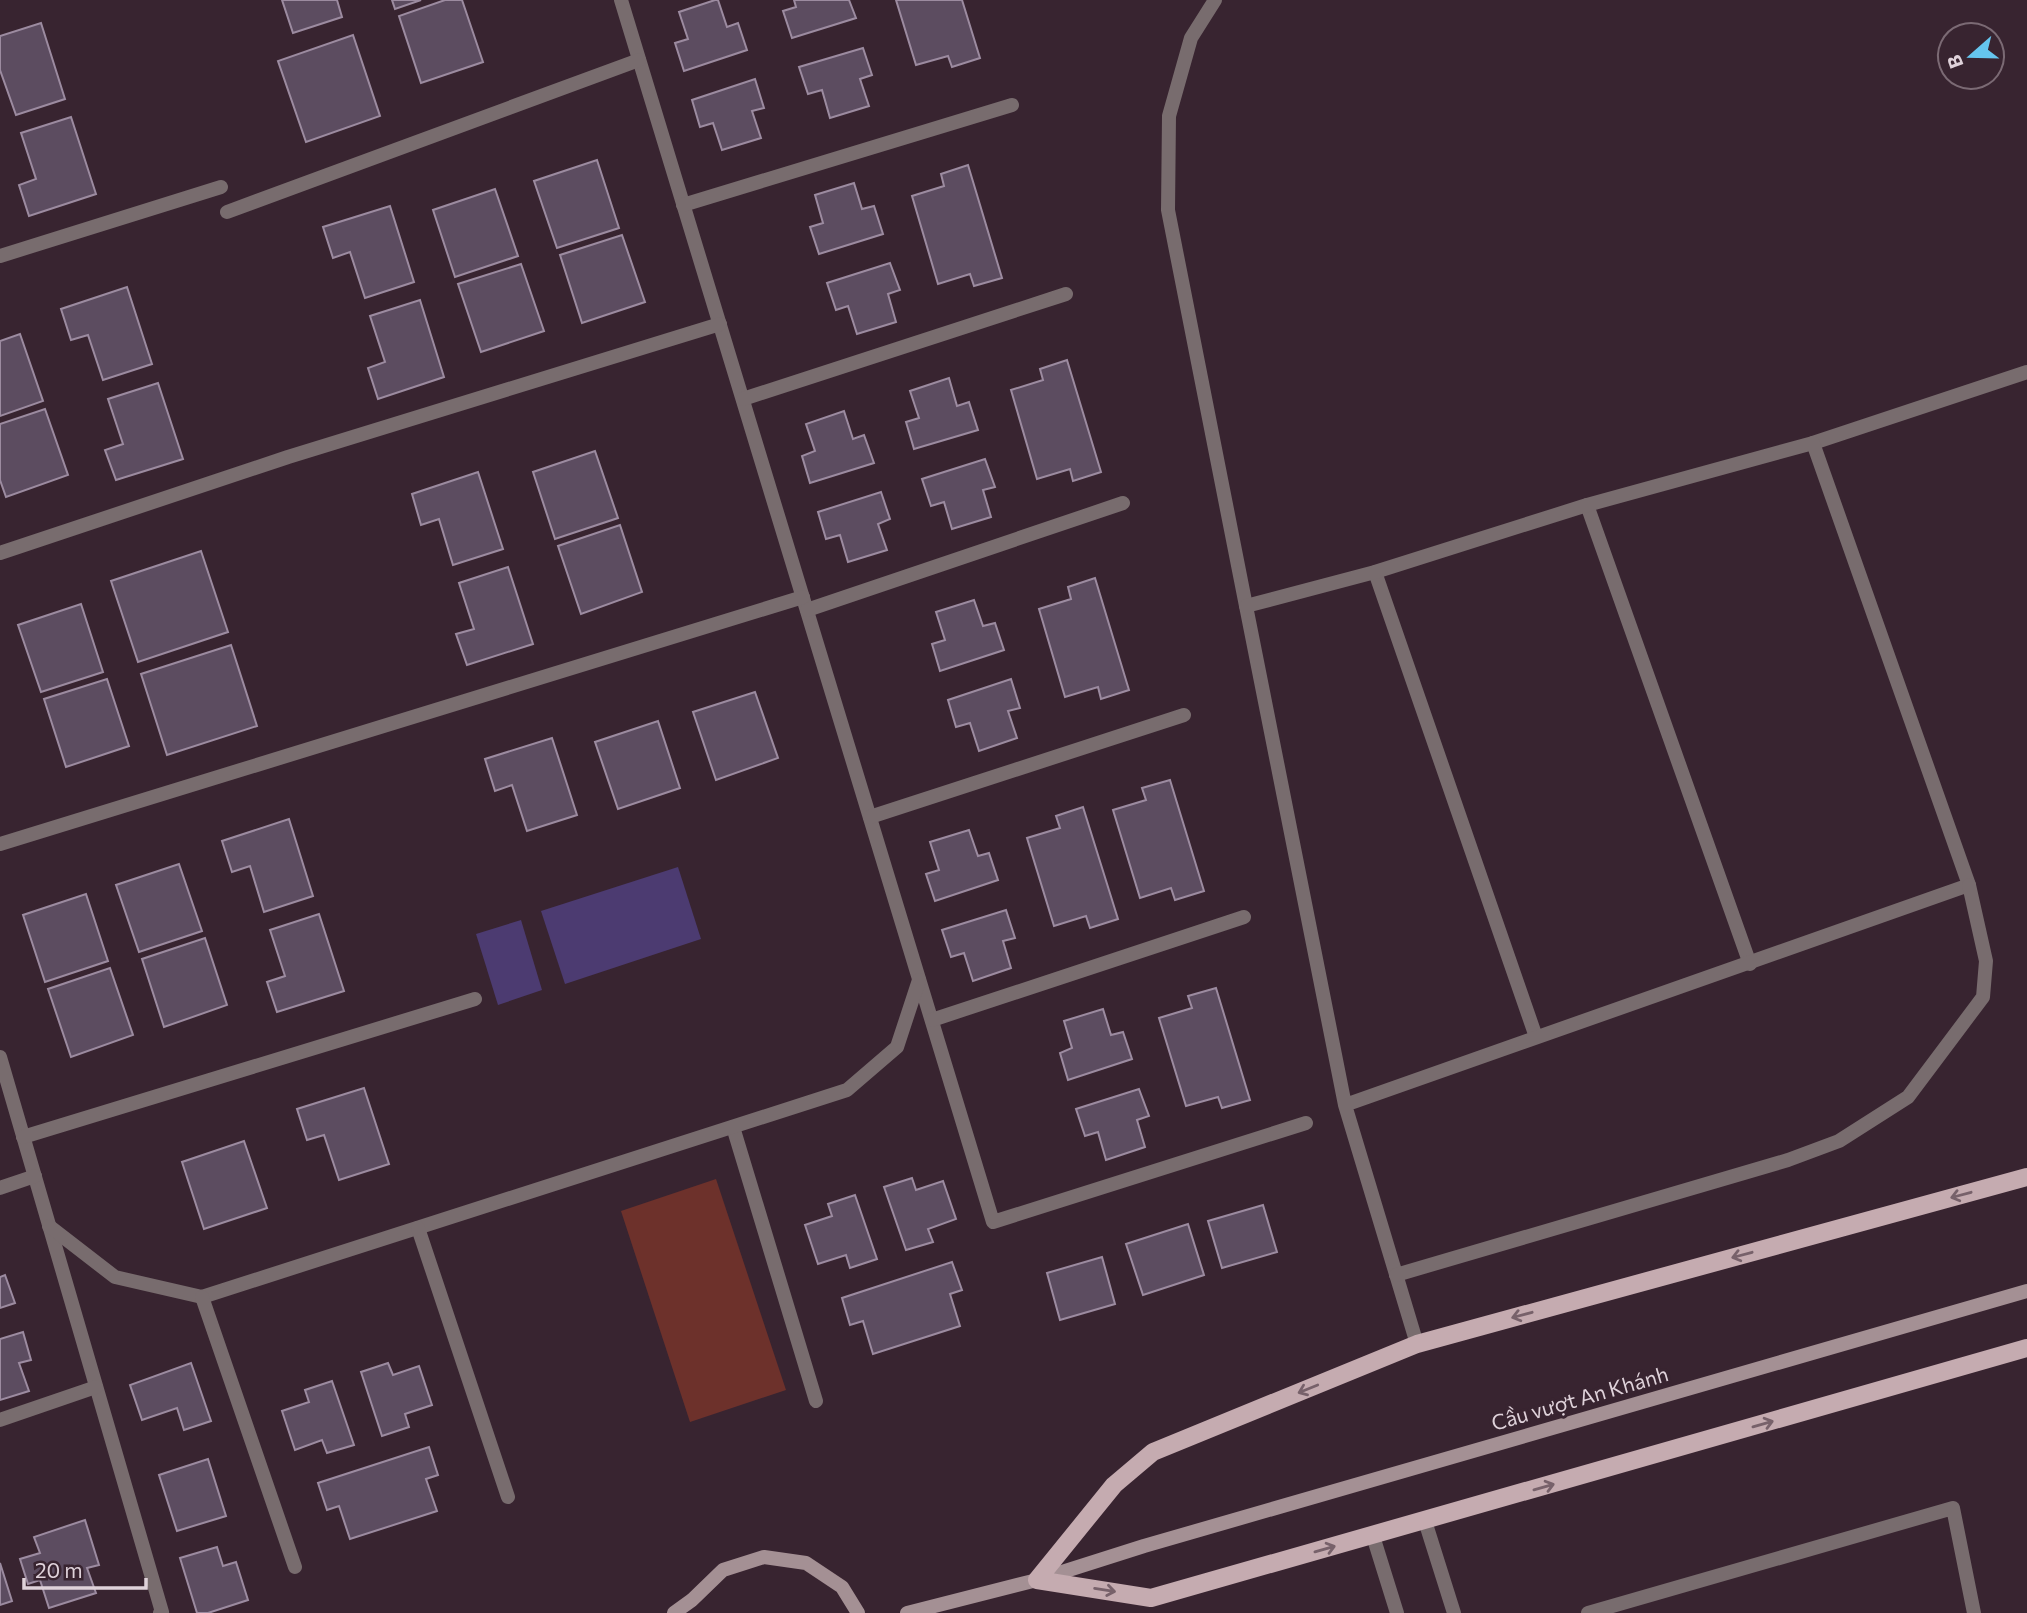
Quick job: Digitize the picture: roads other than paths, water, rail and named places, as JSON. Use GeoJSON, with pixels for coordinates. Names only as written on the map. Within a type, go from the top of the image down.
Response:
{"type":"FeatureCollection","features":[{"type":"Feature","properties":{"kind":"main road"},"geometry":{"type":"LineString","coordinates":[[1037,1580],[1114,1485],[1153,1452],[1417,1345],[2027,1177]]}},
{"type":"Feature","properties":{"kind":"main road"},"geometry":{"type":"LineString","coordinates":[[1037,1580],[1151,1598],[2027,1348]]}},
{"type":"Feature","properties":{"kind":"street"},"geometry":{"type":"LineString","coordinates":[[621,0],[993,1222],[1306,1123]]}},
{"type":"Feature","properties":{"kind":"street"},"geometry":{"type":"LineString","coordinates":[[1215,0],[1191,38],[1169,116],[1168,210],[1345,1105],[1417,1345]]}},
{"type":"Feature","properties":{"kind":"street"},"geometry":{"type":"LineString","coordinates":[[227,212],[639,60]]}},
{"type":"Feature","properties":{"kind":"street"},"geometry":{"type":"LineString","coordinates":[[684,205],[1012,105]]}},
{"type":"Feature","properties":{"kind":"street"},"geometry":{"type":"LineString","coordinates":[[0,256],[221,187]]}},
{"type":"Feature","properties":{"kind":"street"},"geometry":{"type":"LineString","coordinates":[[743,399],[1066,295]]}},
{"type":"Feature","properties":{"kind":"street"},"geometry":{"type":"LineString","coordinates":[[0,554],[288,457],[720,324]]}},
{"type":"Feature","properties":{"kind":"street"},"geometry":{"type":"LineString","coordinates":[[1246,606],[1375,572],[1587,505],[1813,443],[2027,372]]}},
{"type":"Feature","properties":{"kind":"street"},"geometry":{"type":"LineString","coordinates":[[1396,1275],[1788,1160],[1839,1141],[1908,1097],[1983,997],[1986,961],[1969,885],[1813,443]]}},
{"type":"Feature","properties":{"kind":"street"},"geometry":{"type":"LineString","coordinates":[[0,844],[805,604],[1123,503]]}},
{"type":"Feature","properties":{"kind":"street"},"geometry":{"type":"LineString","coordinates":[[1587,505],[1749,964]]}},
{"type":"Feature","properties":{"kind":"street"},"geometry":{"type":"LineString","coordinates":[[1375,572],[1536,1037]]}},
{"type":"Feature","properties":{"kind":"street"},"geometry":{"type":"LineString","coordinates":[[870,817],[1184,715]]}},
{"type":"Feature","properties":{"kind":"street"},"geometry":{"type":"LineString","coordinates":[[1345,1105],[1969,885]]}},
{"type":"Feature","properties":{"kind":"street"},"geometry":{"type":"LineString","coordinates":[[932,1020],[1244,917]]}},
{"type":"Feature","properties":{"kind":"street"},"geometry":{"type":"LineString","coordinates":[[49,1227],[115,1278],[202,1297],[848,1090],[897,1047],[919,980]]}},
{"type":"Feature","properties":{"kind":"street"},"geometry":{"type":"LineString","coordinates":[[23,1137],[475,999]]}},
{"type":"Feature","properties":{"kind":"street"},"geometry":{"type":"LineString","coordinates":[[0,1057],[162,1612],[160,1613]]}},
{"type":"Feature","properties":{"kind":"street"},"geometry":{"type":"LineString","coordinates":[[733,1127],[816,1401]]}},
{"type":"Feature","properties":{"kind":"street"},"geometry":{"type":"LineString","coordinates":[[0,1188],[34,1176]]}},
{"type":"Feature","properties":{"kind":"street"},"geometry":{"type":"LineString","coordinates":[[418,1228],[508,1497]]}},
{"type":"Feature","properties":{"kind":"street","name":"Cầu vượt An Khánh"},"geometry":{"type":"LineString","coordinates":[[907,1613],[1037,1580],[1144,1546],[2027,1291]]}},
{"type":"Feature","properties":{"kind":"street"},"geometry":{"type":"LineString","coordinates":[[202,1297],[295,1567]]}},
{"type":"Feature","properties":{"kind":"street"},"geometry":{"type":"LineString","coordinates":[[0,1420],[96,1387]]}},
{"type":"Feature","properties":{"kind":"street"},"geometry":{"type":"LineString","coordinates":[[1588,1613],[1953,1508],[1974,1613]]}},
{"type":"Feature","properties":{"kind":"street"},"geometry":{"type":"LineString","coordinates":[[1425,1521],[1457,1611]]}},
{"type":"Feature","properties":{"kind":"street"},"geometry":{"type":"LineString","coordinates":[[1373,1536],[1396,1613]]}},
{"type":"Feature","properties":{"kind":"street"},"geometry":{"type":"LineString","coordinates":[[674,1613],[689,1607],[723,1570],[764,1557],[806,1563],[842,1587],[858,1613]]}}]}
